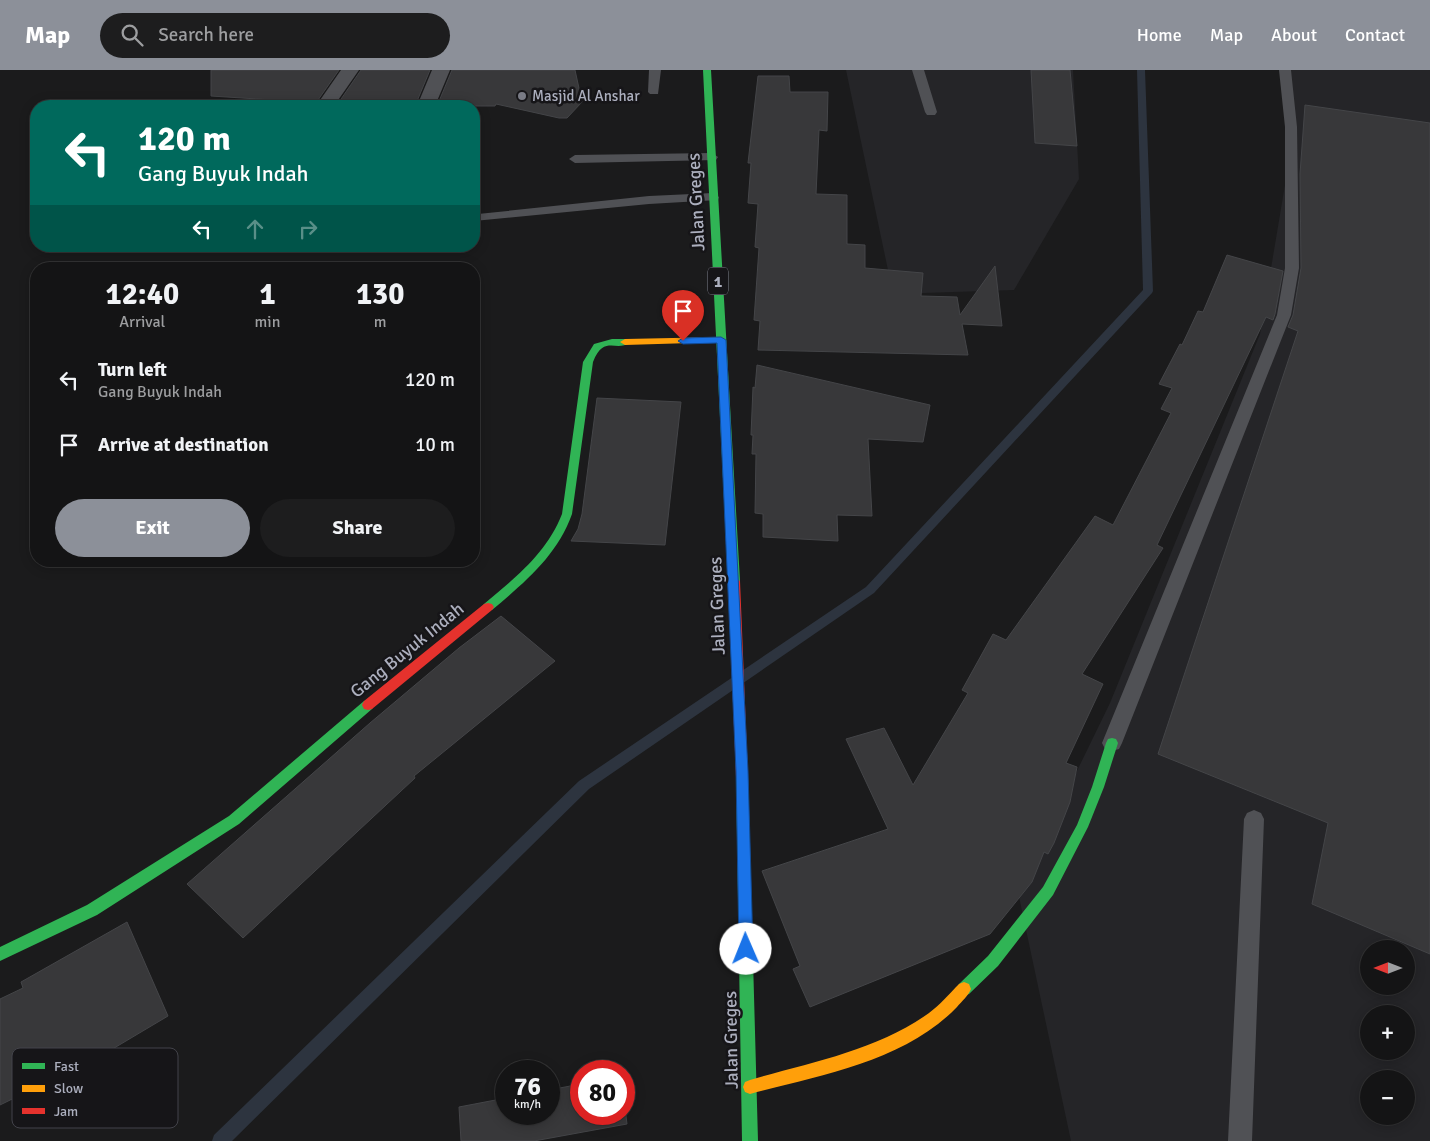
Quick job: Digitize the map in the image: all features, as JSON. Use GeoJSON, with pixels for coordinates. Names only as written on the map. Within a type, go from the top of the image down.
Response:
{"type":"FeatureCollection","features":[{"type":"Feature","properties":{"kind":"main road","name":"Jalan Greges"},"geometry":{"type":"LineString","coordinates":[[707,70],[730,491],[742,771],[750,1141]]}},
{"type":"Feature","properties":{"kind":"main road","name":"Gang Buyuk Indah"},"geometry":{"type":"LineString","coordinates":[[0,954],[92,910],[234,820],[356,714],[514,585],[555,542],[563,528],[567,514],[588,362],[596,345],[606,342],[721,340]]}},
{"type":"Feature","properties":{"kind":"main road"},"geometry":{"type":"LineString","coordinates":[[750,1087],[852,1058],[890,1043],[934,1018],[993,960],[1048,891],[1082,827],[1098,787],[1112,743]]}},
{"type":"Feature","properties":{"kind":"street"},"geometry":{"type":"LineString","coordinates":[[329,100],[350,70]]}},
{"type":"Feature","properties":{"kind":"street"},"geometry":{"type":"LineString","coordinates":[[429,100],[442,70]]}},
{"type":"Feature","properties":{"kind":"lane"},"geometry":{"type":"LineString","coordinates":[[654,92],[655,70]]}},
{"type":"Feature","properties":{"kind":"lane"},"geometry":{"type":"LineString","coordinates":[[918,70],[932,112]]}},
{"type":"Feature","properties":{"kind":"lane"},"geometry":{"type":"LineString","coordinates":[[1112,743],[1284,315],[1292,268],[1291,127],[1284,70]]}},
{"type":"Feature","properties":{"kind":"lane"},"geometry":{"type":"LineString","coordinates":[[575,159],[712,157]]}},
{"type":"Feature","properties":{"kind":"lane"},"geometry":{"type":"LineString","coordinates":[[480,218],[649,200],[713,197]]}},
{"type":"Feature","properties":{"kind":"lane"},"geometry":{"type":"LineString","coordinates":[[1240,1141],[1254,819]]}},
{"type":"Feature","properties":{"kind":"shaded area"},"geometry":{"type":"Polygon","coordinates":[[[846,70],[1073,70],[1079,179],[1014,290],[893,294],[846,70]]]}},
{"type":"Feature","properties":{"kind":"shaded area"},"geometry":{"type":"Polygon","coordinates":[[[1286,70],[1430,70],[1430,1141],[1071,1141],[1018,892],[1110,703],[1260,334],[1293,137],[1286,70]]]}},
{"type":"Feature","properties":{"kind":"building"},"geometry":{"type":"Polygon","coordinates":[[[211,70],[339,70],[318,100],[273,100],[211,96],[211,70]]]}},
{"type":"Feature","properties":{"kind":"building"},"geometry":{"type":"Polygon","coordinates":[[[361,70],[430,70],[418,100],[340,100],[361,70]]]}},
{"type":"Feature","properties":{"kind":"building","name":"Masjid Al Anshar"},"geometry":{"type":"Polygon","coordinates":[[[452,70],[575,70],[582,102],[567,118],[559,118],[496,104],[495,106],[480,106],[480,100],[440,100],[452,70]]]}},
{"type":"Feature","properties":{"kind":"building"},"geometry":{"type":"Polygon","coordinates":[[[1031,70],[1070,70],[1077,146],[1035,143],[1031,70]]]}},
{"type":"Feature","properties":{"kind":"building"},"geometry":{"type":"Polygon","coordinates":[[[758,76],[789,76],[790,92],[828,92],[827,131],[819,130],[816,194],[847,195],[847,244],[865,245],[865,268],[923,273],[921,296],[957,297],[960,315],[995,266],[1002,326],[962,324],[968,355],[758,350],[760,321],[754,320],[759,248],[755,247],[758,204],[748,203],[751,163],[748,163],[758,76]]]}},
{"type":"Feature","properties":{"kind":"building"},"geometry":{"type":"Polygon","coordinates":[[[1305,105],[1430,123],[1430,954],[1415,948],[1415,940],[1397,940],[1312,904],[1328,823],[1158,754],[1298,331],[1288,327],[1293,315],[1301,268],[1300,174],[1305,105]]]}},
{"type":"Feature","properties":{"kind":"building"},"geometry":{"type":"Polygon","coordinates":[[[1227,255],[1283,271],[1275,314],[1273,320],[1266,317],[1157,545],[1163,548],[1082,674],[1103,684],[1066,763],[1077,767],[1070,802],[1048,854],[1044,852],[1032,882],[990,934],[810,1007],[793,969],[800,966],[762,871],[888,829],[846,739],[884,728],[913,785],[968,693],[962,690],[993,634],[1006,640],[1095,516],[1113,525],[1171,413],[1161,409],[1172,388],[1159,384],[1180,344],[1182,345],[1198,311],[1203,312],[1227,255]]]}},
{"type":"Feature","properties":{"kind":"building"},"geometry":{"type":"Polygon","coordinates":[[[757,365],[930,405],[923,442],[868,439],[872,516],[837,515],[838,541],[763,537],[763,514],[755,513],[756,454],[752,454],[753,435],[751,435],[753,387],[755,388],[757,365]]]}},
{"type":"Feature","properties":{"kind":"building"},"geometry":{"type":"Polygon","coordinates":[[[597,398],[681,402],[665,545],[571,541],[578,529],[582,514],[597,398]]]}},
{"type":"Feature","properties":{"kind":"building"},"geometry":{"type":"Polygon","coordinates":[[[501,616],[555,661],[414,776],[415,778],[243,938],[187,884],[370,723],[459,648],[501,616]]]}},
{"type":"Feature","properties":{"kind":"building"},"geometry":{"type":"Polygon","coordinates":[[[127,922],[168,1016],[114,1048],[12,1048],[12,1099],[0,1105],[0,999],[23,988],[21,982],[127,922]]]}},
{"type":"Feature","properties":{"kind":"building"},"geometry":{"type":"Polygon","coordinates":[[[570,1086],[570,1125],[622,1125],[534,1141],[461,1141],[459,1107],[495,1100],[495,1125],[560,1125],[560,1088],[570,1086]]]}},
{"type":"Feature","properties":{"kind":"waterway"},"geometry":{"type":"LineString","coordinates":[[220,1141],[584,785],[870,590],[1148,291],[1141,70]]}},
{"type":"Feature","properties":{"kind":"traffic: fast"},"geometry":{"type":"LineString","coordinates":[[707,70],[734,581]]}},
{"type":"Feature","properties":{"kind":"traffic: fast"},"geometry":{"type":"LineString","coordinates":[[488,607],[535,566],[562,528],[567,514],[588,362],[598,346],[612,342],[625,342]]}},
{"type":"Feature","properties":{"kind":"traffic: fast"},"geometry":{"type":"LineString","coordinates":[[0,954],[92,910],[234,820],[368,705]]}},
{"type":"Feature","properties":{"kind":"traffic: fast"},"geometry":{"type":"LineString","coordinates":[[964,989],[993,961],[1048,891],[1082,827],[1098,787],[1112,743]]}},
{"type":"Feature","properties":{"kind":"traffic: fast"},"geometry":{"type":"LineString","coordinates":[[742,777],[750,1141]]}},
{"type":"Feature","properties":{"kind":"traffic: slow"},"geometry":{"type":"LineString","coordinates":[[625,342],[721,340]]}},
{"type":"Feature","properties":{"kind":"traffic: slow"},"geometry":{"type":"LineString","coordinates":[[750,1087],[821,1068],[892,1043],[934,1018],[964,989]]}},
{"type":"Feature","properties":{"kind":"traffic: jam"},"geometry":{"type":"LineString","coordinates":[[734,581],[742,777]]}},
{"type":"Feature","properties":{"kind":"traffic: jam"},"geometry":{"type":"LineString","coordinates":[[368,705],[488,607]]}},
{"type":"Feature","properties":{"kind":"place","name":"Masjid Al Anshar"},"geometry":{"type":"Point","coordinates":[522,96]}},
{"type":"Feature","properties":{"kind":"route"},"geometry":{"type":"LineString","coordinates":[[683,341],[721,340],[730,491],[742,771],[746,949]]}}]}
